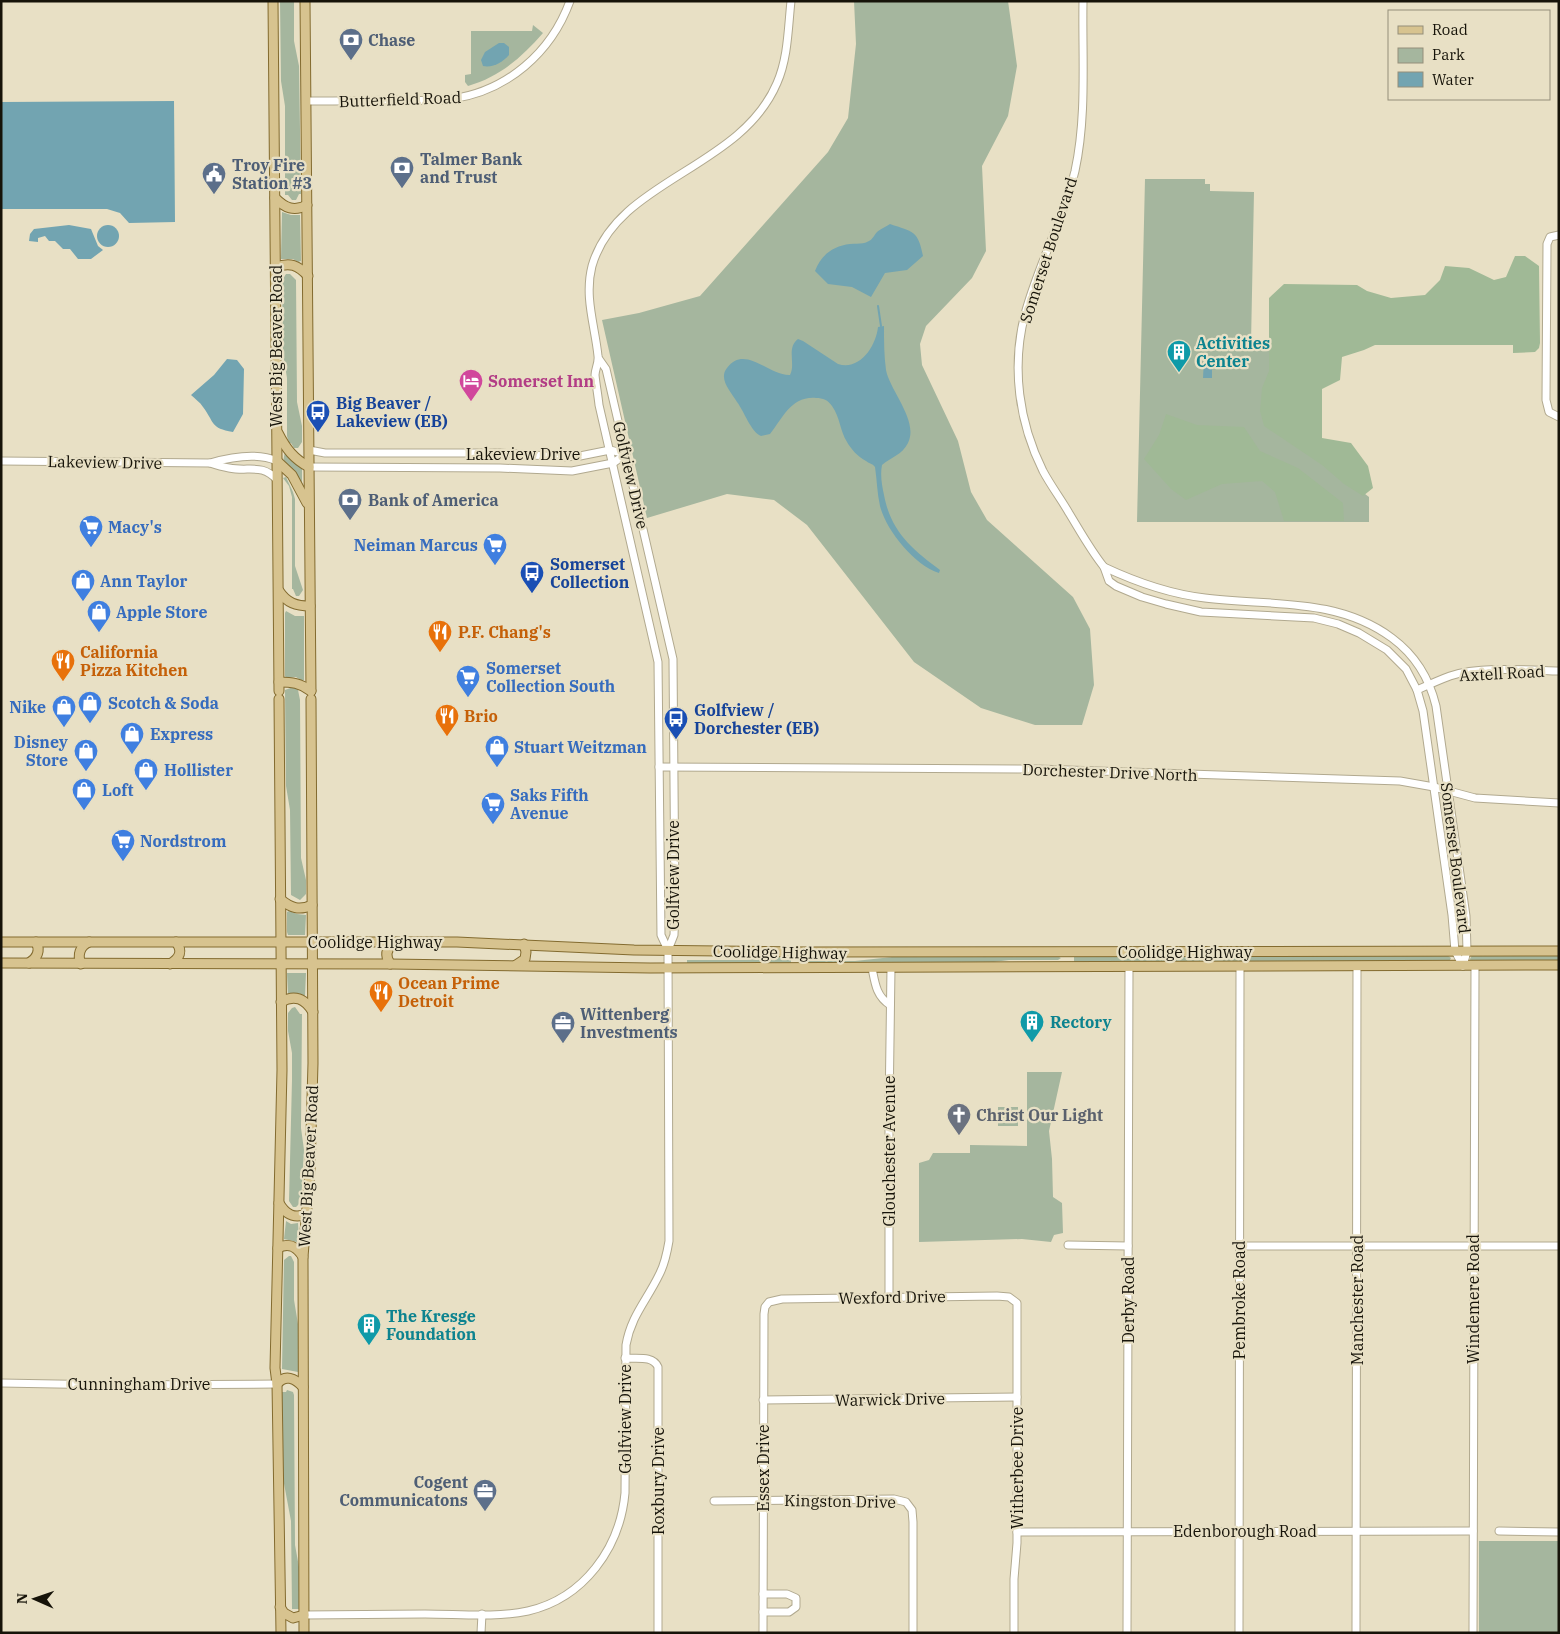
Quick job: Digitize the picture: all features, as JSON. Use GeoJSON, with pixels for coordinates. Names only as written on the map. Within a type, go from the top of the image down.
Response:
{"type":"FeatureCollection","features":[{"type":"Feature","properties":{"kind":"main road","name":"West Big Beaver Road"},"geometry":{"type":"LineString","coordinates":[[274,1],[281,942],[281,1094],[275,1368],[277,1384],[281,1633]]}},
{"type":"Feature","properties":{"kind":"main road","name":"West Big Beaver Road"},"geometry":{"type":"LineString","coordinates":[[304,1633],[303,1257],[313,1109],[305,1]]}},
{"type":"Feature","properties":{"kind":"main road"},"geometry":{"type":"LineString","coordinates":[[275,198],[281,204],[292,209],[302,208],[307,204]]}},
{"type":"Feature","properties":{"kind":"main road"},"geometry":{"type":"LineString","coordinates":[[276,268],[289,264],[301,268],[308,276]]}},
{"type":"Feature","properties":{"kind":"main road"},"geometry":{"type":"LineString","coordinates":[[277,431],[284,446],[290,453],[309,467]]}},
{"type":"Feature","properties":{"kind":"main road"},"geometry":{"type":"LineString","coordinates":[[277,462],[292,475],[309,506]]}},
{"type":"Feature","properties":{"kind":"main road"},"geometry":{"type":"LineString","coordinates":[[278,590],[283,597],[295,605],[310,606]]}},
{"type":"Feature","properties":{"kind":"main road"},"geometry":{"type":"LineString","coordinates":[[279,691],[301,684],[311,695]]}},
{"type":"Feature","properties":{"kind":"main road"},"geometry":{"type":"LineString","coordinates":[[280,898],[298,909],[312,905]]}},
{"type":"Feature","properties":{"kind":"main road","name":"Coolidge Highway"},"geometry":{"type":"LineString","coordinates":[[1,942],[524,944],[668,950],[807,952],[1559,951]]}},
{"type":"Feature","properties":{"kind":"main road"},"geometry":{"type":"LineString","coordinates":[[29,963],[37,955],[38,948],[36,942]]}},
{"type":"Feature","properties":{"kind":"main road"},"geometry":{"type":"LineString","coordinates":[[81,964],[79,957],[81,949],[89,942]]}},
{"type":"Feature","properties":{"kind":"main road"},"geometry":{"type":"LineString","coordinates":[[170,964],[180,956],[180,949],[176,942]]}},
{"type":"Feature","properties":{"kind":"main road"},"geometry":{"type":"LineString","coordinates":[[390,964],[386,955],[387,950],[393,943]]}},
{"type":"Feature","properties":{"kind":"main road"},"geometry":{"type":"LineString","coordinates":[[515,966],[524,959],[526,952],[524,944]]}},
{"type":"Feature","properties":{"kind":"main road"},"geometry":{"type":"LineString","coordinates":[[799,967],[797,960],[799,955],[807,952]]}},
{"type":"Feature","properties":{"kind":"main road"},"geometry":{"type":"LineString","coordinates":[[1061,967],[1066,963],[1066,952]]}},
{"type":"Feature","properties":{"kind":"main road","name":"Coolidge Highway"},"geometry":{"type":"LineString","coordinates":[[1,963],[872,968],[1559,966]]}},
{"type":"Feature","properties":{"kind":"main road"},"geometry":{"type":"LineString","coordinates":[[281,1002],[291,997],[301,999],[309,1005],[313,1012]]}},
{"type":"Feature","properties":{"kind":"main road"},"geometry":{"type":"LineString","coordinates":[[278,1201],[283,1210],[292,1216],[307,1214]]}},
{"type":"Feature","properties":{"kind":"main road"},"geometry":{"type":"LineString","coordinates":[[278,1248],[287,1245],[292,1246],[303,1257]]}},
{"type":"Feature","properties":{"kind":"main road"},"geometry":{"type":"LineString","coordinates":[[277,1384],[280,1380],[288,1378],[294,1379],[303,1387]]}},
{"type":"Feature","properties":{"kind":"main road"},"geometry":{"type":"LineString","coordinates":[[280,1607],[284,1613],[293,1618],[304,1615]]}},
{"type":"Feature","properties":{"kind":"street","name":"Butterfield Road"},"geometry":{"type":"LineString","coordinates":[[306,101],[442,100],[465,97],[487,90],[513,76],[534,59],[554,33],[570,1]]}},
{"type":"Feature","properties":{"kind":"street","name":"Golfview Drive"},"geometry":{"type":"LineString","coordinates":[[304,1615],[482,1614],[527,1611],[558,1600],[588,1577],[607,1553],[617,1533],[624,1504],[626,1345],[631,1325],[660,1273],[669,1241],[668,950],[674,935],[672,654],[606,368],[599,359],[589,308],[590,283],[593,265],[608,232],[632,207],[726,145],[751,124],[766,104],[782,70],[787,46],[791,1]]}},
{"type":"Feature","properties":{"kind":"street","name":"Somerset Boulevard"},"geometry":{"type":"LineString","coordinates":[[1083,1],[1083,104],[1075,169],[1062,214],[1031,294],[1021,333],[1018,371],[1020,396],[1032,448],[1048,480],[1104,567],[1109,581],[1116,586],[1142,598],[1201,612],[1314,618],[1338,624],[1359,633],[1387,650],[1406,669],[1417,690],[1424,711],[1452,915],[1455,951],[1462,966]]}},
{"type":"Feature","properties":{"kind":"street"},"geometry":{"type":"LineString","coordinates":[[1559,235],[1550,237],[1547,244],[1546,400],[1549,412],[1559,417]]}},
{"type":"Feature","properties":{"kind":"street","name":"Golfview Drive"},"geometry":{"type":"LineString","coordinates":[[599,359],[595,373],[599,405],[658,657],[661,935],[668,950]]}},
{"type":"Feature","properties":{"kind":"street","name":"Lakeview Drive"},"geometry":{"type":"LineString","coordinates":[[309,450],[325,453],[500,454],[563,457],[580,456],[610,450],[626,454]]}},
{"type":"Feature","properties":{"kind":"street","name":"Lakeview Drive"},"geometry":{"type":"LineString","coordinates":[[309,467],[516,468],[564,471],[582,470],[613,463],[626,454]]}},
{"type":"Feature","properties":{"kind":"street","name":"Lakeview Drive"},"geometry":{"type":"LineString","coordinates":[[1,461],[210,462],[230,457],[262,457],[277,462]]}},
{"type":"Feature","properties":{"kind":"street","name":"Lakeview Drive"},"geometry":{"type":"LineString","coordinates":[[210,462],[230,469],[262,469],[270,472],[278,480]]}},
{"type":"Feature","properties":{"kind":"street","name":"Somerset Boulevard"},"geometry":{"type":"LineString","coordinates":[[1104,567],[1144,584],[1184,595],[1229,601],[1321,607],[1362,620],[1388,635],[1413,656],[1429,684],[1436,706],[1466,916],[1467,951],[1462,966]]}},
{"type":"Feature","properties":{"kind":"street","name":"Axtell Road"},"geometry":{"type":"LineString","coordinates":[[1417,690],[1451,676],[1482,671],[1559,671]]}},
{"type":"Feature","properties":{"kind":"street","name":"Dorchester Drive North"},"geometry":{"type":"LineString","coordinates":[[659,766],[1038,769],[1400,781],[1434,787],[1475,798],[1559,803]]}},
{"type":"Feature","properties":{"kind":"street","name":"Manchester Road"},"geometry":{"type":"LineString","coordinates":[[1356,1633],[1357,966]]}},
{"type":"Feature","properties":{"kind":"street","name":"Windemere Road"},"geometry":{"type":"LineString","coordinates":[[1473,1633],[1475,966]]}},
{"type":"Feature","properties":{"kind":"street","name":"Derby Road"},"geometry":{"type":"LineString","coordinates":[[1127,1633],[1129,967]]}},
{"type":"Feature","properties":{"kind":"street","name":"Pembroke Road"},"geometry":{"type":"LineString","coordinates":[[1239,1633],[1240,967]]}},
{"type":"Feature","properties":{"kind":"street"},"geometry":{"type":"LineString","coordinates":[[872,968],[876,987],[882,1000],[890,1005]]}},
{"type":"Feature","properties":{"kind":"street","name":"Glouchester Avenue"},"geometry":{"type":"LineString","coordinates":[[889,1298],[890,1005],[892,998],[892,968]]}},
{"type":"Feature","properties":{"kind":"street"},"geometry":{"type":"LineString","coordinates":[[1068,1245],[1128,1246]]}},
{"type":"Feature","properties":{"kind":"street"},"geometry":{"type":"LineString","coordinates":[[1240,1246],[1559,1246]]}},
{"type":"Feature","properties":{"kind":"street","name":"Wexford Drive"},"geometry":{"type":"LineString","coordinates":[[767,1305],[773,1300],[782,1299],[997,1296],[1009,1297],[1017,1303]]}},
{"type":"Feature","properties":{"kind":"street","name":"Witherbee Drive"},"geometry":{"type":"LineString","coordinates":[[1014,1633],[1014,1579],[1017,1532],[1017,1303]]}},
{"type":"Feature","properties":{"kind":"street","name":"Essex Drive"},"geometry":{"type":"LineString","coordinates":[[763,1633],[764,1314],[767,1305]]}},
{"type":"Feature","properties":{"kind":"street","name":"Roxbury Drive"},"geometry":{"type":"LineString","coordinates":[[625,1358],[652,1359],[658,1367],[658,1633]]}},
{"type":"Feature","properties":{"kind":"street","name":"Cunningham Drive"},"geometry":{"type":"LineString","coordinates":[[1,1383],[111,1385],[277,1384]]}},
{"type":"Feature","properties":{"kind":"street","name":"Warwick Drive"},"geometry":{"type":"LineString","coordinates":[[763,1400],[1017,1397]]}},
{"type":"Feature","properties":{"kind":"street","name":"Kingston Drive"},"geometry":{"type":"LineString","coordinates":[[714,1501],[894,1500],[906,1502],[912,1510],[914,1522],[913,1633]]}},
{"type":"Feature","properties":{"kind":"street","name":"Edenborough Road"},"geometry":{"type":"LineString","coordinates":[[1017,1532],[1473,1531]]}},
{"type":"Feature","properties":{"kind":"street"},"geometry":{"type":"LineString","coordinates":[[1498,1531],[1559,1532]]}},
{"type":"Feature","properties":{"kind":"street"},"geometry":{"type":"LineString","coordinates":[[763,1594],[790,1594],[796,1598],[796,1607],[789,1612],[763,1612]]}},
{"type":"Feature","properties":{"kind":"street"},"geometry":{"type":"LineString","coordinates":[[481,1633],[482,1614]]}},
{"type":"Feature","properties":{"kind":"green space"},"geometry":{"type":"Polygon","coordinates":[[[280,1],[294,1],[294,41],[299,66],[301,194],[299,194],[296,200],[292,200],[288,195],[285,195],[285,106],[281,81],[280,1]]]}},
{"type":"Feature","properties":{"kind":"green space"},"geometry":{"type":"Polygon","coordinates":[[[854,1],[1008,1],[1017,66],[1008,116],[982,166],[986,251],[972,278],[926,326],[920,344],[922,365],[958,441],[971,492],[987,520],[1073,597],[1090,629],[1094,685],[1082,725],[1035,725],[981,708],[914,662],[807,525],[774,500],[727,494],[647,518],[602,320],[639,313],[700,296],[828,152],[848,118],[856,44],[854,1]]]}},
{"type":"Feature","properties":{"kind":"green space"},"geometry":{"type":"Polygon","coordinates":[[[533,25],[543,33],[527,50],[500,72],[468,86],[465,82],[465,75],[471,74],[471,31],[532,31],[533,25]]]}},
{"type":"Feature","properties":{"kind":"green space"},"geometry":{"type":"Polygon","coordinates":[[[1145,179],[1205,179],[1205,184],[1210,184],[1210,191],[1254,192],[1251,343],[1272,343],[1270,422],[1369,497],[1369,522],[1137,522],[1145,179]]]}},
{"type":"Feature","properties":{"kind":"green space"},"geometry":{"type":"Polygon","coordinates":[[[282,212],[300,215],[301,261],[281,259],[282,212]]]}},
{"type":"Feature","properties":{"kind":"green space"},"geometry":{"type":"Polygon","coordinates":[[[1515,256],[1525,256],[1539,266],[1540,343],[1539,348],[1535,352],[1513,353],[1513,345],[1375,345],[1342,357],[1340,380],[1322,389],[1322,438],[1351,443],[1368,466],[1373,488],[1363,496],[1344,484],[1322,465],[1264,426],[1260,411],[1262,388],[1269,371],[1269,298],[1284,284],[1357,285],[1367,291],[1391,298],[1425,295],[1440,280],[1445,266],[1469,268],[1494,280],[1506,277],[1515,256]]]}},
{"type":"Feature","properties":{"kind":"green space"},"geometry":{"type":"Polygon","coordinates":[[[286,274],[290,274],[296,280],[297,402],[302,426],[302,442],[298,448],[294,448],[289,443],[287,436],[287,378],[283,353],[282,280],[286,274]]]}},
{"type":"Feature","properties":{"kind":"green space"},"geometry":{"type":"Polygon","coordinates":[[[1166,414],[1197,425],[1244,427],[1260,451],[1298,468],[1343,503],[1344,521],[1284,521],[1275,492],[1262,481],[1222,484],[1186,500],[1171,489],[1144,459],[1159,435],[1166,414]]]}},
{"type":"Feature","properties":{"kind":"green space"},"geometry":{"type":"Polygon","coordinates":[[[285,451],[302,468],[302,483],[292,469],[283,462],[285,451]]]}},
{"type":"Feature","properties":{"kind":"green space"},"geometry":{"type":"Polygon","coordinates":[[[286,477],[295,499],[295,566],[303,590],[299,596],[296,596],[292,589],[292,497],[289,486],[283,478],[286,477]]]}},
{"type":"Feature","properties":{"kind":"green space"},"geometry":{"type":"Polygon","coordinates":[[[286,611],[295,616],[304,616],[304,680],[302,681],[296,677],[286,678],[285,676],[286,611]]]}},
{"type":"Feature","properties":{"kind":"green space"},"geometry":{"type":"Polygon","coordinates":[[[293,687],[298,690],[300,700],[301,858],[306,880],[306,894],[300,900],[291,895],[290,810],[286,786],[285,690],[293,687]]]}},
{"type":"Feature","properties":{"kind":"green space"},"geometry":{"type":"Polygon","coordinates":[[[287,912],[306,915],[305,935],[288,935],[287,912]]]}},
{"type":"Feature","properties":{"kind":"green space"},"geometry":{"type":"Polygon","coordinates":[[[1447,955],[1451,958],[1449,962],[1074,963],[1074,957],[1447,955]]]}},
{"type":"Feature","properties":{"kind":"green space"},"geometry":{"type":"Polygon","coordinates":[[[1472,955],[1559,955],[1559,962],[1471,962],[1472,955]]]}},
{"type":"Feature","properties":{"kind":"green space"},"geometry":{"type":"Polygon","coordinates":[[[791,957],[791,963],[687,963],[687,960],[745,960],[791,957]]]}},
{"type":"Feature","properties":{"kind":"green space"},"geometry":{"type":"Polygon","coordinates":[[[892,957],[1061,958],[1058,960],[1009,960],[986,963],[806,963],[804,961],[855,961],[892,957]]]}},
{"type":"Feature","properties":{"kind":"green space"},"geometry":{"type":"Polygon","coordinates":[[[287,973],[306,973],[305,996],[298,993],[288,994],[287,973]]]}},
{"type":"Feature","properties":{"kind":"green space"},"geometry":{"type":"Polygon","coordinates":[[[295,1007],[302,1014],[301,1128],[304,1150],[301,1202],[296,1207],[293,1207],[289,1201],[292,1053],[288,1031],[288,1013],[295,1007]]]}},
{"type":"Feature","properties":{"kind":"green space"},"geometry":{"type":"Polygon","coordinates":[[[1027,1072],[1062,1072],[1049,1131],[1053,1197],[1062,1203],[1063,1233],[1054,1235],[1051,1242],[1022,1239],[919,1242],[919,1163],[929,1160],[933,1153],[970,1153],[970,1145],[1027,1146],[1027,1072]]]}},
{"type":"Feature","properties":{"kind":"green space"},"geometry":{"type":"Polygon","coordinates":[[[998,1107],[1018,1107],[1018,1126],[998,1126],[998,1107]]]}},
{"type":"Feature","properties":{"kind":"green space"},"geometry":{"type":"Polygon","coordinates":[[[286,1221],[291,1224],[298,1223],[299,1241],[284,1239],[286,1221]]]}},
{"type":"Feature","properties":{"kind":"green space"},"geometry":{"type":"Polygon","coordinates":[[[291,1256],[294,1262],[294,1300],[298,1324],[298,1372],[282,1369],[284,1260],[291,1256]]]}},
{"type":"Feature","properties":{"kind":"green space"},"geometry":{"type":"Polygon","coordinates":[[[287,1390],[293,1392],[294,1395],[295,1545],[299,1567],[299,1609],[292,1609],[291,1521],[282,1473],[282,1392],[287,1390]]]}},
{"type":"Feature","properties":{"kind":"green space"},"geometry":{"type":"Polygon","coordinates":[[[1479,1541],[1559,1541],[1559,1633],[1479,1633],[1479,1541]]]}},
{"type":"Feature","properties":{"kind":"water"},"geometry":{"type":"Polygon","coordinates":[[[499,43],[504,43],[509,47],[509,55],[497,64],[483,66],[481,60],[485,52],[499,43]]]}},
{"type":"Feature","properties":{"kind":"water"},"geometry":{"type":"Polygon","coordinates":[[[174,101],[175,222],[129,223],[120,213],[107,209],[1,209],[1,102],[174,101]]]}},
{"type":"Feature","properties":{"kind":"water"},"geometry":{"type":"Polygon","coordinates":[[[890,224],[913,233],[919,241],[923,256],[907,270],[885,273],[871,297],[852,287],[828,284],[815,271],[828,252],[844,245],[867,242],[878,231],[890,224]]]}},
{"type":"Feature","properties":{"kind":"water"},"geometry":{"type":"Polygon","coordinates":[[[69,225],[91,229],[98,246],[103,250],[91,259],[78,259],[70,249],[63,249],[55,241],[49,241],[45,236],[38,238],[38,242],[29,241],[30,234],[34,229],[69,225]]]}},
{"type":"Feature","properties":{"kind":"water"},"geometry":{"type":"Polygon","coordinates":[[[108,225],[116,228],[119,236],[116,244],[108,247],[100,244],[97,236],[100,228],[108,225]]]}},
{"type":"Feature","properties":{"kind":"water"},"geometry":{"type":"Polygon","coordinates":[[[884,326],[886,370],[907,416],[910,434],[906,447],[882,465],[881,477],[884,495],[887,508],[897,529],[920,555],[940,570],[939,573],[920,563],[902,546],[895,536],[880,506],[875,467],[855,453],[845,438],[835,410],[829,402],[819,398],[807,398],[794,404],[788,409],[770,434],[761,436],[751,426],[729,390],[724,377],[727,368],[734,361],[741,359],[749,360],[782,374],[790,375],[792,371],[792,351],[794,343],[798,339],[838,364],[853,364],[860,360],[870,349],[878,327],[884,326]]]}},
{"type":"Feature","properties":{"kind":"water"},"geometry":{"type":"Polygon","coordinates":[[[227,359],[237,360],[244,369],[243,414],[233,432],[217,427],[202,405],[191,395],[214,375],[227,359]]]}},
{"type":"Feature","properties":{"kind":"water"},"geometry":{"type":"Polygon","coordinates":[[[1204,359],[1212,359],[1212,378],[1203,378],[1204,359]]]}},
{"type":"Feature","properties":{"kind":"waterway"},"geometry":{"type":"LineString","coordinates":[[878,306],[881,326]]}},
{"type":"Feature","properties":{"kind":"place","name":"Chase"},"geometry":{"type":"Point","coordinates":[351,61]}},
{"type":"Feature","properties":{"kind":"place","name":"Talmer Bank and Trust"},"geometry":{"type":"Point","coordinates":[402,189]}},
{"type":"Feature","properties":{"kind":"place","name":"Troy Fire Station #3"},"geometry":{"type":"Point","coordinates":[214,195]}},
{"type":"Feature","properties":{"kind":"place","name":"Activities Center"},"geometry":{"type":"Point","coordinates":[1179,373]}},
{"type":"Feature","properties":{"kind":"place","name":"Somerset Inn"},"geometry":{"type":"Point","coordinates":[471,402]}},
{"type":"Feature","properties":{"kind":"place","name":"Big Beaver / Lakeview (EB)"},"geometry":{"type":"Point","coordinates":[318,433]}},
{"type":"Feature","properties":{"kind":"place","name":"Bank of America"},"geometry":{"type":"Point","coordinates":[350,521]}},
{"type":"Feature","properties":{"kind":"place","name":"Macy's"},"geometry":{"type":"Point","coordinates":[91,548]}},
{"type":"Feature","properties":{"kind":"place","name":"Neiman Marcus"},"geometry":{"type":"Point","coordinates":[495,566]}},
{"type":"Feature","properties":{"kind":"place","name":"Somerset Collection"},"geometry":{"type":"Point","coordinates":[532,594]}},
{"type":"Feature","properties":{"kind":"place","name":"Ann Taylor"},"geometry":{"type":"Point","coordinates":[83,602]}},
{"type":"Feature","properties":{"kind":"place","name":"Apple Store"},"geometry":{"type":"Point","coordinates":[99,633]}},
{"type":"Feature","properties":{"kind":"place","name":"P.F. Chang's"},"geometry":{"type":"Point","coordinates":[440,653]}},
{"type":"Feature","properties":{"kind":"place","name":"California Pizza Kitchen"},"geometry":{"type":"Point","coordinates":[63,682]}},
{"type":"Feature","properties":{"kind":"place","name":"Somerset Collection South"},"geometry":{"type":"Point","coordinates":[468,698]}},
{"type":"Feature","properties":{"kind":"place","name":"Scotch & Soda"},"geometry":{"type":"Point","coordinates":[90,724]}},
{"type":"Feature","properties":{"kind":"place","name":"Nike"},"geometry":{"type":"Point","coordinates":[64,728]}},
{"type":"Feature","properties":{"kind":"place","name":"Brio"},"geometry":{"type":"Point","coordinates":[447,737]}},
{"type":"Feature","properties":{"kind":"place","name":"Golfview / Dorchester (EB)"},"geometry":{"type":"Point","coordinates":[676,740]}},
{"type":"Feature","properties":{"kind":"place","name":"Express"},"geometry":{"type":"Point","coordinates":[132,755]}},
{"type":"Feature","properties":{"kind":"place","name":"Stuart Weitzman"},"geometry":{"type":"Point","coordinates":[497,768]}},
{"type":"Feature","properties":{"kind":"place","name":"Disney Store"},"geometry":{"type":"Point","coordinates":[86,772]}},
{"type":"Feature","properties":{"kind":"place","name":"Hollister"},"geometry":{"type":"Point","coordinates":[146,791]}},
{"type":"Feature","properties":{"kind":"place","name":"Loft"},"geometry":{"type":"Point","coordinates":[84,811]}},
{"type":"Feature","properties":{"kind":"place","name":"Saks Fifth Avenue"},"geometry":{"type":"Point","coordinates":[493,825]}},
{"type":"Feature","properties":{"kind":"place","name":"Nordstrom"},"geometry":{"type":"Point","coordinates":[123,862]}},
{"type":"Feature","properties":{"kind":"place","name":"Ocean Prime Detroit"},"geometry":{"type":"Point","coordinates":[381,1013]}},
{"type":"Feature","properties":{"kind":"place","name":"Rectory"},"geometry":{"type":"Point","coordinates":[1032,1043]}},
{"type":"Feature","properties":{"kind":"place","name":"Wittenberg Investments"},"geometry":{"type":"Point","coordinates":[563,1044]}},
{"type":"Feature","properties":{"kind":"place","name":"Christ Our Light"},"geometry":{"type":"Point","coordinates":[959,1136]}},
{"type":"Feature","properties":{"kind":"place","name":"The Kresge Foundation"},"geometry":{"type":"Point","coordinates":[369,1346]}},
{"type":"Feature","properties":{"kind":"place","name":"Cogent Communicatons"},"geometry":{"type":"Point","coordinates":[485,1512]}}]}
